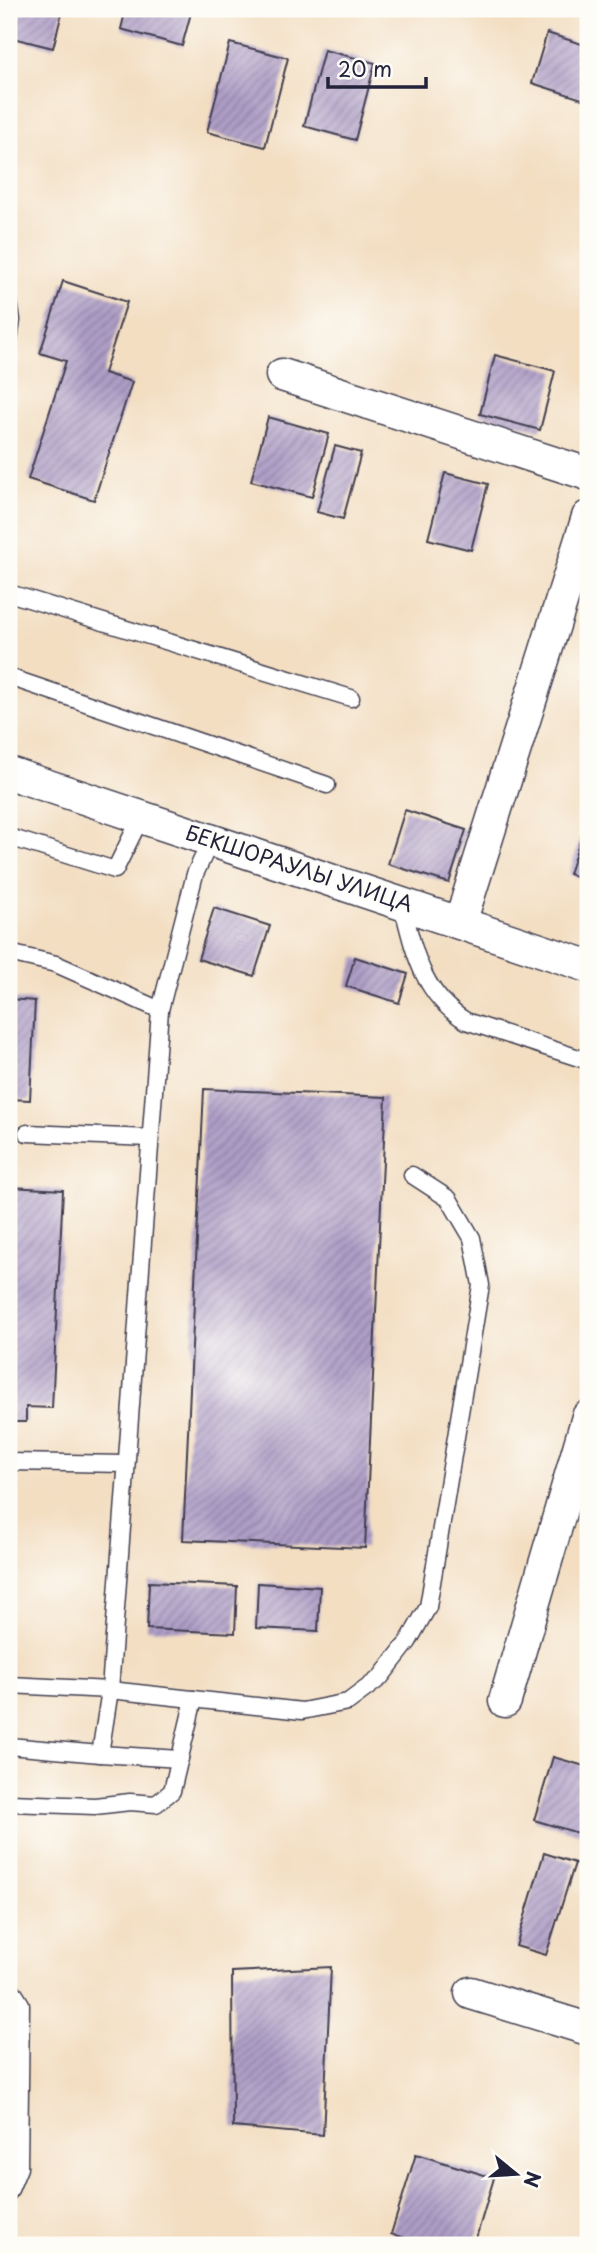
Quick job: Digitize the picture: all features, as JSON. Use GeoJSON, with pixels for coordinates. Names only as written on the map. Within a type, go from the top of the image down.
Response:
{"type":"FeatureCollection","features":[{"type":"Feature","properties":{"kind":"street"},"geometry":{"type":"LineString","coordinates":[[282,375],[588,474]]}},
{"type":"Feature","properties":{"kind":"street"},"geometry":{"type":"LineString","coordinates":[[460,923],[588,517]]}},
{"type":"Feature","properties":{"kind":"street","name":"БЕКШОРАУЛЫ УЛИЦА"},"geometry":{"type":"LineString","coordinates":[[9,773],[588,966]]}},
{"type":"Feature","properties":{"kind":"street"},"geometry":{"type":"LineString","coordinates":[[505,1701],[576,1506],[588,1417]]}},
{"type":"Feature","properties":{"kind":"street"},"geometry":{"type":"LineString","coordinates":[[471,1993],[588,2029]]}},
{"type":"Feature","properties":{"kind":"lane"},"geometry":{"type":"LineString","coordinates":[[9,302],[12,320],[9,340]]}},
{"type":"Feature","properties":{"kind":"lane"},"geometry":{"type":"LineString","coordinates":[[9,593],[351,698]]}},
{"type":"Feature","properties":{"kind":"lane"},"geometry":{"type":"LineString","coordinates":[[9,677],[327,785]]}},
{"type":"Feature","properties":{"kind":"lane"},"geometry":{"type":"LineString","coordinates":[[9,837],[115,870],[141,817]]}},
{"type":"Feature","properties":{"kind":"lane"},"geometry":{"type":"LineString","coordinates":[[100,1754],[110,1690],[159,1010],[195,874],[211,840]]}},
{"type":"Feature","properties":{"kind":"lane"},"geometry":{"type":"LineString","coordinates":[[402,903],[415,954],[431,990],[449,1011],[466,1021],[588,1061]]}},
{"type":"Feature","properties":{"kind":"lane"},"geometry":{"type":"LineString","coordinates":[[9,953],[56,964],[159,1010]]}},
{"type":"Feature","properties":{"kind":"lane"},"geometry":{"type":"LineString","coordinates":[[27,1133],[150,1138]]}},
{"type":"Feature","properties":{"kind":"lane"},"geometry":{"type":"LineString","coordinates":[[9,1685],[110,1690],[302,1711],[348,1702],[380,1678],[408,1642],[428,1607],[481,1285],[471,1238],[449,1199],[412,1175]]}},
{"type":"Feature","properties":{"kind":"lane"},"geometry":{"type":"LineString","coordinates":[[9,1462],[126,1464]]}},
{"type":"Feature","properties":{"kind":"lane"},"geometry":{"type":"LineString","coordinates":[[9,1803],[95,1806],[130,1802],[156,1804],[172,1791],[194,1699]]}},
{"type":"Feature","properties":{"kind":"lane"},"geometry":{"type":"LineString","coordinates":[[9,1746],[180,1759]]}},
{"type":"Feature","properties":{"kind":"lane"},"geometry":{"type":"LineString","coordinates":[[9,1985],[21,2004],[19,2168],[9,2192]]}},
{"type":"Feature","properties":{"kind":"building"},"geometry":{"type":"Polygon","coordinates":[[[17,9],[63,9],[53,48],[9,37],[17,9]]]}},
{"type":"Feature","properties":{"kind":"building"},"geometry":{"type":"Polygon","coordinates":[[[126,9],[192,9],[182,46],[121,29],[126,9]]]}},
{"type":"Feature","properties":{"kind":"building"},"geometry":{"type":"Polygon","coordinates":[[[547,33],[588,46],[588,101],[532,83],[547,33]]]}},
{"type":"Feature","properties":{"kind":"building"},"geometry":{"type":"Polygon","coordinates":[[[230,43],[288,58],[265,147],[207,132],[230,43]]]}},
{"type":"Feature","properties":{"kind":"building"},"geometry":{"type":"Polygon","coordinates":[[[324,50],[375,63],[355,140],[304,126],[324,50]]]}},
{"type":"Feature","properties":{"kind":"building"},"geometry":{"type":"Polygon","coordinates":[[[63,281],[127,302],[104,373],[132,382],[94,500],[28,479],[66,361],[40,353],[63,281]]]}},
{"type":"Feature","properties":{"kind":"building"},"geometry":{"type":"Polygon","coordinates":[[[495,355],[555,371],[540,430],[480,414],[495,355]]]}},
{"type":"Feature","properties":{"kind":"building"},"geometry":{"type":"Polygon","coordinates":[[[268,417],[329,434],[312,497],[251,481],[268,417]]]}},
{"type":"Feature","properties":{"kind":"building"},"geometry":{"type":"Polygon","coordinates":[[[335,446],[361,453],[343,519],[317,512],[335,446]]]}},
{"type":"Feature","properties":{"kind":"building"},"geometry":{"type":"Polygon","coordinates":[[[445,473],[488,484],[471,550],[428,539],[445,473]]]}},
{"type":"Feature","properties":{"kind":"building"},"geometry":{"type":"Polygon","coordinates":[[[405,810],[466,830],[449,883],[388,864],[405,810]]]}},
{"type":"Feature","properties":{"kind":"building"},"geometry":{"type":"Polygon","coordinates":[[[588,815],[588,880],[569,874],[588,815]]]}},
{"type":"Feature","properties":{"kind":"building"},"geometry":{"type":"Polygon","coordinates":[[[214,908],[270,926],[254,976],[198,959],[214,908]]]}},
{"type":"Feature","properties":{"kind":"building"},"geometry":{"type":"Polygon","coordinates":[[[355,957],[408,974],[399,1003],[346,986],[355,957]]]}},
{"type":"Feature","properties":{"kind":"building"},"geometry":{"type":"Polygon","coordinates":[[[9,999],[35,1001],[30,1100],[9,1099],[9,999]]]}},
{"type":"Feature","properties":{"kind":"building"},"geometry":{"type":"Polygon","coordinates":[[[204,1089],[386,1097],[365,1548],[183,1540],[204,1089]]]}},
{"type":"Feature","properties":{"kind":"building"},"geometry":{"type":"Polygon","coordinates":[[[9,1187],[63,1190],[52,1408],[26,1407],[26,1422],[9,1422],[9,1187]]]}},
{"type":"Feature","properties":{"kind":"building"},"geometry":{"type":"Polygon","coordinates":[[[149,1582],[237,1586],[235,1633],[147,1629],[149,1582]]]}},
{"type":"Feature","properties":{"kind":"building"},"geometry":{"type":"Polygon","coordinates":[[[258,1583],[320,1587],[318,1631],[256,1628],[258,1583]]]}},
{"type":"Feature","properties":{"kind":"building"},"geometry":{"type":"Polygon","coordinates":[[[553,1757],[588,1767],[588,1836],[534,1820],[553,1757]]]}},
{"type":"Feature","properties":{"kind":"building"},"geometry":{"type":"Polygon","coordinates":[[[544,1853],[575,1863],[546,1955],[516,1946],[544,1853]]]}},
{"type":"Feature","properties":{"kind":"building"},"geometry":{"type":"Polygon","coordinates":[[[331,1967],[323,2135],[233,2127],[232,1972],[331,1967]]]}},
{"type":"Feature","properties":{"kind":"building"},"geometry":{"type":"Polygon","coordinates":[[[416,2154],[494,2178],[474,2245],[429,2245],[391,2234],[416,2154]]]}}]}
